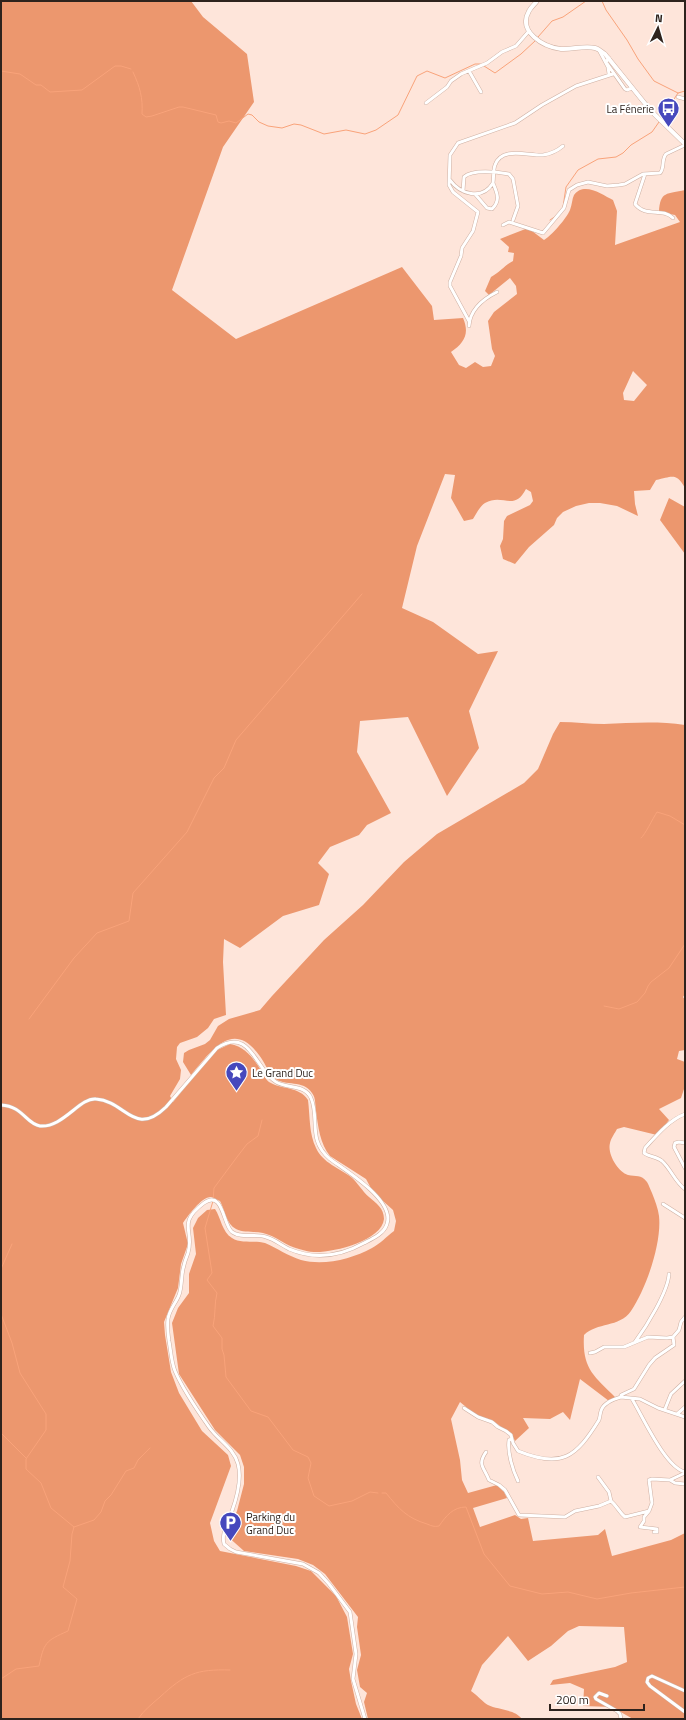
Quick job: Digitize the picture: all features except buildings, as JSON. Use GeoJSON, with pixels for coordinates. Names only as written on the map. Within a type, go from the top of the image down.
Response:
{"type":"FeatureCollection","features":[{"type":"Feature","properties":{"kind":"main road"},"geometry":{"type":"LineString","coordinates":[[538,1],[529,11],[527,27],[536,40],[550,47],[562,49],[588,47],[599,50],[609,58],[651,111],[685,145]]}},
{"type":"Feature","properties":{"kind":"street"},"geometry":{"type":"LineString","coordinates":[[426,103],[447,87],[455,78],[488,63],[502,52],[516,46],[529,31]]}},
{"type":"Feature","properties":{"kind":"street"},"geometry":{"type":"LineString","coordinates":[[599,50],[608,67],[609,74]]}},
{"type":"Feature","properties":{"kind":"street"},"geometry":{"type":"LineString","coordinates":[[609,58],[606,62],[625,89],[632,88]]}},
{"type":"Feature","properties":{"kind":"street"},"geometry":{"type":"LineString","coordinates":[[469,71],[481,92]]}},
{"type":"Feature","properties":{"kind":"street"},"geometry":{"type":"LineString","coordinates":[[469,321],[450,286],[450,282],[461,256],[462,248],[473,231],[478,212],[453,192],[449,179],[450,155],[458,144],[516,123],[566,91],[583,83],[609,74],[614,74]]}},
{"type":"Feature","properties":{"kind":"street"},"geometry":{"type":"LineString","coordinates":[[678,97],[685,99]]}},
{"type":"Feature","properties":{"kind":"street"},"geometry":{"type":"LineString","coordinates":[[502,225],[509,222],[539,232],[544,232],[566,204],[569,190],[577,185],[588,182],[607,186],[619,185],[625,184],[638,175],[661,172],[666,154],[685,145]]}},
{"type":"Feature","properties":{"kind":"street"},"geometry":{"type":"LineString","coordinates":[[475,194],[487,208],[492,209],[496,205],[498,196],[493,183],[495,164],[499,157],[515,154],[542,155],[556,151],[563,146]]}},
{"type":"Feature","properties":{"kind":"street"},"geometry":{"type":"LineString","coordinates":[[462,192],[464,177],[468,173],[494,172],[509,174],[514,179],[518,206],[513,220]]}},
{"type":"Feature","properties":{"kind":"street"},"geometry":{"type":"LineString","coordinates":[[645,174],[635,204],[644,212],[664,213],[673,218]]}},
{"type":"Feature","properties":{"kind":"street"},"geometry":{"type":"LineString","coordinates":[[449,179],[462,192],[475,194],[484,192],[491,187],[493,183]]}},
{"type":"Feature","properties":{"kind":"street"},"geometry":{"type":"LineString","coordinates":[[469,326],[469,321],[474,308],[487,297],[497,292]]}},
{"type":"Feature","properties":{"kind":"street"},"geometry":{"type":"LineString","coordinates":[[1,1105],[14,1107],[32,1123],[41,1126],[60,1120],[82,1104],[92,1099],[104,1101],[131,1116],[140,1119],[154,1118],[166,1107],[217,1048],[231,1042],[244,1045],[268,1075],[276,1082],[300,1088],[309,1095],[313,1107],[315,1133],[320,1147],[329,1158],[363,1182],[385,1207],[388,1215],[385,1228],[379,1234],[356,1248],[339,1254],[313,1256],[288,1248],[264,1236],[234,1234],[227,1226],[222,1208],[219,1204],[213,1200],[207,1201],[188,1220],[187,1226],[190,1241],[189,1251],[183,1268],[179,1295],[168,1318],[171,1352],[175,1370],[210,1428],[229,1448],[238,1461],[240,1480],[233,1510],[223,1534],[224,1544],[236,1552],[303,1564],[319,1573],[329,1584],[350,1612],[356,1654],[353,1679],[365,1719]]}},
{"type":"Feature","properties":{"kind":"street"},"geometry":{"type":"LineString","coordinates":[[685,1114],[679,1116],[666,1127],[645,1148],[644,1153],[646,1155],[656,1157],[662,1162],[678,1183],[685,1189]]}},
{"type":"Feature","properties":{"kind":"street"},"geometry":{"type":"LineString","coordinates":[[685,1143],[676,1143],[674,1147],[685,1168]]}},
{"type":"Feature","properties":{"kind":"street"},"geometry":{"type":"LineString","coordinates":[[663,1204],[685,1218]]}},
{"type":"Feature","properties":{"kind":"street"},"geometry":{"type":"LineString","coordinates":[[636,1342],[645,1328],[668,1283],[669,1274]]}},
{"type":"Feature","properties":{"kind":"street"},"geometry":{"type":"LineString","coordinates":[[621,1397],[624,1392],[634,1389],[655,1358],[674,1345],[673,1337],[679,1330],[681,1322],[685,1317]]}},
{"type":"Feature","properties":{"kind":"street"},"geometry":{"type":"LineString","coordinates":[[590,1353],[604,1347],[624,1347],[648,1337],[673,1337]]}},
{"type":"Feature","properties":{"kind":"street"},"geometry":{"type":"LineString","coordinates":[[665,1409],[671,1394],[685,1381]]}},
{"type":"Feature","properties":{"kind":"street"},"geometry":{"type":"LineString","coordinates":[[464,1408],[506,1431],[511,1435],[518,1451],[556,1460],[570,1455],[582,1446],[600,1418],[602,1407],[610,1401],[621,1397],[640,1399],[685,1417]]}},
{"type":"Feature","properties":{"kind":"street"},"geometry":{"type":"LineString","coordinates":[[632,1399],[655,1440],[670,1462],[676,1468],[685,1472]]}},
{"type":"Feature","properties":{"kind":"street"},"geometry":{"type":"LineString","coordinates":[[678,1414],[685,1407]]}},
{"type":"Feature","properties":{"kind":"street"},"geometry":{"type":"LineString","coordinates":[[512,1438],[509,1440],[510,1452],[518,1482]]}},
{"type":"Feature","properties":{"kind":"street"},"geometry":{"type":"LineString","coordinates":[[486,1452],[481,1460],[481,1464],[489,1480],[505,1490],[519,1515],[565,1517],[575,1511],[599,1506],[611,1501]]}},
{"type":"Feature","properties":{"kind":"street"},"geometry":{"type":"LineString","coordinates":[[670,1480],[685,1472]]}},
{"type":"Feature","properties":{"kind":"street"},"geometry":{"type":"LineString","coordinates":[[598,1477],[609,1492],[611,1501],[617,1506],[620,1513],[625,1517],[649,1511]]}},
{"type":"Feature","properties":{"kind":"street"},"geometry":{"type":"LineString","coordinates":[[654,1532],[657,1532],[657,1529],[640,1527],[652,1503],[649,1480],[670,1480],[674,1483],[685,1484]]}},
{"type":"Feature","properties":{"kind":"street"},"geometry":{"type":"LineString","coordinates":[[685,1691],[659,1678],[652,1676],[648,1678],[647,1682],[650,1686],[685,1712]]}},
{"type":"Feature","properties":{"kind":"street"},"geometry":{"type":"LineString","coordinates":[[607,1696],[599,1693],[595,1697],[617,1711],[620,1714],[621,1719]]}},
{"type":"Feature","properties":{"kind":"shaded area"},"geometry":{"type":"Polygon","coordinates":[[[1,1],[191,1],[203,17],[247,54],[254,102],[223,147],[172,290],[236,339],[402,267],[432,306],[434,320],[463,318],[466,333],[462,342],[451,352],[459,365],[466,368],[475,362],[483,367],[491,366],[495,356],[492,349],[488,321],[494,312],[517,294],[516,286],[510,278],[489,295],[485,291],[491,277],[513,261],[514,253],[508,252],[509,247],[500,239],[528,228],[544,240],[555,231],[565,218],[570,210],[574,195],[578,191],[588,189],[594,190],[613,200],[617,211],[615,245],[680,222],[675,215],[659,212],[660,205],[663,197],[669,193],[685,190],[685,488],[679,480],[670,477],[656,480],[650,490],[634,491],[638,516],[617,506],[600,503],[589,503],[576,506],[563,512],[557,518],[554,525],[529,547],[515,564],[503,559],[500,546],[503,539],[504,521],[507,516],[530,505],[533,501],[531,492],[526,489],[522,496],[512,501],[491,500],[483,504],[473,519],[464,521],[451,498],[455,475],[445,474],[417,546],[402,608],[433,622],[478,654],[498,651],[469,711],[479,748],[447,796],[408,717],[360,721],[357,752],[391,813],[367,825],[359,835],[330,847],[318,863],[329,874],[319,905],[283,916],[240,948],[224,939],[223,962],[226,1015],[214,1019],[208,1028],[197,1037],[180,1043],[177,1047],[176,1059],[181,1070],[180,1079],[170,1096],[173,1102],[215,1051],[230,1044],[241,1048],[253,1058],[269,1082],[300,1092],[308,1100],[312,1137],[319,1153],[332,1165],[351,1177],[379,1206],[384,1215],[381,1227],[375,1234],[366,1239],[344,1248],[322,1252],[312,1252],[294,1248],[268,1234],[236,1229],[230,1224],[220,1201],[212,1197],[207,1198],[195,1207],[183,1223],[188,1244],[181,1264],[178,1288],[164,1322],[171,1372],[179,1393],[202,1431],[228,1455],[231,1466],[210,1523],[214,1541],[220,1551],[296,1566],[311,1571],[336,1596],[347,1617],[353,1654],[349,1669],[356,1704],[362,1719],[1,1719],[1,1]],[[633,371],[623,393],[624,400],[634,401],[647,385],[633,371]]]}},
{"type":"Feature","properties":{"kind":"shaded area"},"geometry":{"type":"Polygon","coordinates":[[[669,498],[685,507],[685,554],[660,520],[669,498]]]}},
{"type":"Feature","properties":{"kind":"shaded area"},"geometry":{"type":"Polygon","coordinates":[[[560,722],[604,724],[655,723],[685,725],[685,994],[683,997],[685,1000],[685,1050],[679,1051],[677,1059],[685,1062],[685,1086],[681,1098],[659,1109],[669,1120],[657,1135],[624,1127],[617,1129],[610,1143],[610,1152],[617,1166],[624,1173],[643,1178],[648,1183],[659,1216],[658,1239],[652,1265],[637,1302],[631,1311],[620,1320],[595,1328],[584,1335],[585,1356],[590,1370],[615,1397],[609,1401],[580,1379],[570,1420],[563,1412],[550,1419],[523,1418],[529,1428],[515,1441],[512,1435],[492,1420],[477,1416],[460,1402],[451,1419],[460,1460],[462,1480],[468,1493],[497,1485],[504,1492],[507,1498],[473,1508],[480,1527],[515,1515],[521,1519],[528,1518],[533,1541],[598,1535],[605,1529],[612,1556],[671,1540],[685,1533],[685,1719],[633,1719],[612,1707],[583,1706],[584,1689],[570,1683],[550,1685],[553,1680],[615,1667],[627,1662],[624,1627],[579,1626],[568,1631],[551,1646],[528,1661],[508,1636],[482,1665],[471,1691],[488,1705],[511,1711],[522,1719],[368,1719],[364,1702],[367,1693],[360,1687],[357,1670],[361,1655],[357,1627],[358,1617],[325,1574],[313,1565],[298,1559],[244,1551],[226,1535],[237,1511],[244,1484],[244,1467],[240,1455],[215,1430],[179,1374],[172,1323],[178,1308],[189,1293],[189,1274],[196,1254],[193,1228],[198,1218],[207,1210],[215,1209],[226,1232],[236,1240],[265,1243],[301,1260],[310,1262],[328,1262],[356,1255],[378,1244],[394,1231],[396,1221],[393,1210],[373,1192],[366,1179],[330,1156],[320,1135],[315,1102],[312,1093],[304,1086],[299,1084],[279,1081],[274,1078],[263,1060],[249,1044],[240,1039],[231,1039],[222,1043],[206,1057],[191,1075],[183,1062],[184,1053],[205,1044],[210,1040],[218,1026],[229,1019],[260,1010],[324,940],[363,905],[404,862],[437,834],[524,783],[538,769],[553,734],[560,722]]]}},
{"type":"Feature","properties":{"kind":"waterway"},"geometry":{"type":"LineString","coordinates":[[538,37],[552,21],[563,17],[586,1]]}},
{"type":"Feature","properties":{"kind":"waterway"},"geometry":{"type":"LineString","coordinates":[[602,1],[606,10],[654,81],[678,93]]}},
{"type":"Feature","properties":{"kind":"waterway"},"geometry":{"type":"LineString","coordinates":[[484,66],[495,73],[521,54],[535,41]]}},
{"type":"Feature","properties":{"kind":"waterway"},"geometry":{"type":"LineString","coordinates":[[133,72],[138,83],[142,103],[142,114],[146,117],[183,107],[216,115],[218,122],[221,123],[229,121],[236,123],[248,114],[252,115],[259,122],[268,126],[282,128],[294,124],[301,125],[324,134],[346,130],[365,134],[376,130],[398,115],[417,76],[427,71],[445,78],[475,64],[480,64]]}},
{"type":"Feature","properties":{"kind":"waterway"},"geometry":{"type":"LineString","coordinates":[[1,71],[20,74],[36,85],[41,85],[50,92],[82,90],[115,66],[131,69]]}},
{"type":"Feature","properties":{"kind":"waterway"},"geometry":{"type":"LineString","coordinates":[[661,119],[678,93],[685,91]]}},
{"type":"Feature","properties":{"kind":"waterway"},"geometry":{"type":"LineString","coordinates":[[563,207],[566,187],[578,170],[598,159],[616,157],[623,153],[631,145],[652,132],[659,122]]}},
{"type":"Feature","properties":{"kind":"waterway"},"geometry":{"type":"LineString","coordinates":[[550,220],[556,216]]}},
{"type":"Feature","properties":{"kind":"waterway"},"geometry":{"type":"LineString","coordinates":[[29,1019],[74,958],[97,933],[129,921],[133,893],[187,832],[214,778],[224,768],[236,740],[362,594]]}},
{"type":"Feature","properties":{"kind":"waterway"},"geometry":{"type":"LineString","coordinates":[[641,838],[645,834],[657,812],[670,816],[685,825]]}},
{"type":"Feature","properties":{"kind":"waterway"},"geometry":{"type":"LineString","coordinates":[[604,1006],[619,1009],[637,1002],[645,993],[651,982],[669,968],[685,944]]}},
{"type":"Feature","properties":{"kind":"waterway"},"geometry":{"type":"LineString","coordinates":[[262,1120],[258,1136],[247,1144],[214,1188],[213,1201],[205,1228],[212,1273],[207,1280],[217,1293],[213,1326],[222,1338],[226,1377],[251,1411],[268,1417],[293,1450],[308,1457],[311,1463],[308,1478],[314,1496],[329,1506],[352,1501],[370,1492],[378,1493]]}},
{"type":"Feature","properties":{"kind":"waterway"},"geometry":{"type":"LineString","coordinates":[[1,1269],[12,1244]]}},
{"type":"Feature","properties":{"kind":"waterway"},"geometry":{"type":"LineString","coordinates":[[1,1314],[12,1343],[20,1373],[46,1414],[46,1430],[26,1459],[26,1469],[41,1483],[51,1508],[74,1527],[70,1561],[63,1587],[77,1599],[68,1631],[54,1637],[44,1647],[39,1666],[16,1669],[1,1679]]}},
{"type":"Feature","properties":{"kind":"waterway"},"geometry":{"type":"LineString","coordinates":[[1,1433],[26,1458]]}},
{"type":"Feature","properties":{"kind":"waterway"},"geometry":{"type":"LineString","coordinates":[[74,1527],[94,1520],[101,1512],[105,1501],[111,1495],[126,1471],[134,1468],[138,1460],[150,1448]]}},
{"type":"Feature","properties":{"kind":"waterway"},"geometry":{"type":"LineString","coordinates":[[382,1493],[386,1493],[399,1508],[409,1516],[420,1522],[433,1526],[439,1526],[454,1510],[461,1507],[466,1507],[484,1554],[510,1586],[542,1594],[568,1592],[597,1599],[631,1593],[685,1587]]}},
{"type":"Feature","properties":{"kind":"waterway"},"geometry":{"type":"LineString","coordinates":[[138,1719],[151,1705],[184,1678],[200,1672],[230,1670]]}},
{"type":"Feature","properties":{"kind":"place","name":"La Fénerie"},"geometry":{"type":"Point","coordinates":[669,128]}},
{"type":"Feature","properties":{"kind":"place","name":"Le Grand Duc"},"geometry":{"type":"Point","coordinates":[236,1092]}},
{"type":"Feature","properties":{"kind":"place","name":"Parking du Grand Duc"},"geometry":{"type":"Point","coordinates":[230,1542]}}]}
